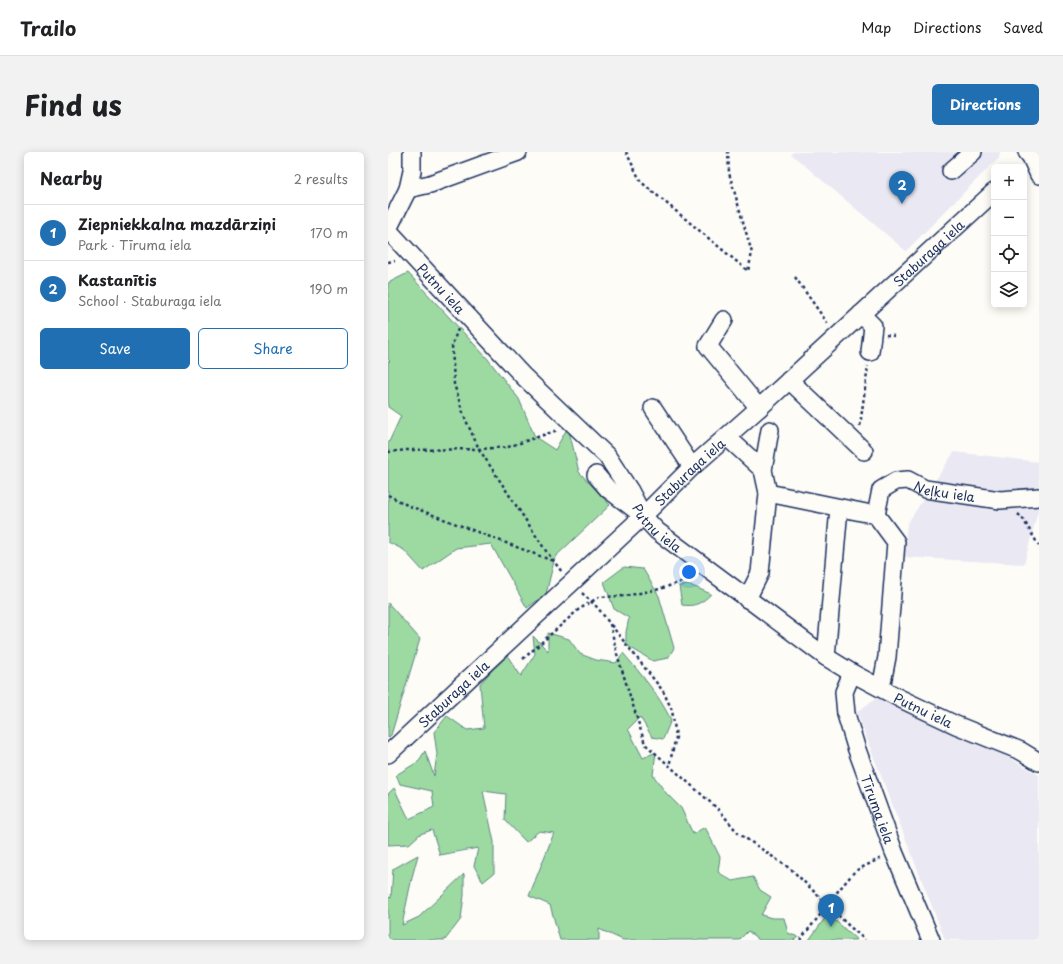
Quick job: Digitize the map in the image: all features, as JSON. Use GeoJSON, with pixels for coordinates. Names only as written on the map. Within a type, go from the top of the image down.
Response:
{"type":"FeatureCollection","features":[{"type":"Feature","properties":{"kind":"street"},"geometry":{"type":"LineString","coordinates":[[388,230],[408,189],[412,171],[412,152]]}},
{"type":"Feature","properties":{"kind":"street"},"geometry":{"type":"LineString","coordinates":[[408,189],[430,184],[518,152]]}},
{"type":"Feature","properties":{"kind":"street"},"geometry":{"type":"LineString","coordinates":[[951,171],[973,152]]}},
{"type":"Feature","properties":{"kind":"street"},"geometry":{"type":"LineString","coordinates":[[1026,159],[1039,175]]}},
{"type":"Feature","properties":{"kind":"street","name":"Staburaga iela"},"geometry":{"type":"LineString","coordinates":[[388,754],[643,516],[692,468],[991,195]]}},
{"type":"Feature","properties":{"kind":"street","name":"Putnu iela"},"geometry":{"type":"LineString","coordinates":[[388,230],[523,376],[607,456],[630,491],[643,516],[657,531],[826,657],[852,673],[956,725],[1020,751],[1039,762]]}},
{"type":"Feature","properties":{"kind":"street"},"geometry":{"type":"LineString","coordinates":[[861,314],[873,326],[869,358]]}},
{"type":"Feature","properties":{"kind":"street"},"geometry":{"type":"LineString","coordinates":[[724,320],[708,346],[759,408]]}},
{"type":"Feature","properties":{"kind":"street"},"geometry":{"type":"LineString","coordinates":[[789,380],[864,451]]}},
{"type":"Feature","properties":{"kind":"street"},"geometry":{"type":"LineString","coordinates":[[652,408],[692,468]]}},
{"type":"Feature","properties":{"kind":"street"},"geometry":{"type":"LineString","coordinates":[[747,599],[760,573],[768,493],[763,470],[770,430]]}},
{"type":"Feature","properties":{"kind":"street"},"geometry":{"type":"LineString","coordinates":[[727,437],[763,470]]}},
{"type":"Feature","properties":{"kind":"street"},"geometry":{"type":"LineString","coordinates":[[596,475],[608,489],[643,516]]}},
{"type":"Feature","properties":{"kind":"street","name":"Neļķu iela"},"geometry":{"type":"LineString","coordinates":[[876,515],[881,490],[896,481],[908,480],[925,489],[1000,500],[1039,497]]}},
{"type":"Feature","properties":{"kind":"street"},"geometry":{"type":"LineString","coordinates":[[768,493],[876,515],[896,542],[886,657],[881,688]]}},
{"type":"Feature","properties":{"kind":"street"},"geometry":{"type":"LineString","coordinates":[[826,657],[839,508]]}},
{"type":"Feature","properties":{"kind":"street","name":"Tīruma iela"},"geometry":{"type":"LineString","coordinates":[[852,673],[844,692],[846,714],[856,747],[894,852],[932,940]]}},
{"type":"Feature","properties":{"kind":"path"},"geometry":{"type":"LineString","coordinates":[[626,152],[641,182],[748,271],[752,253],[729,173],[728,152]]}},
{"type":"Feature","properties":{"kind":"path"},"geometry":{"type":"LineString","coordinates":[[795,277],[836,337]]}},
{"type":"Feature","properties":{"kind":"path"},"geometry":{"type":"LineString","coordinates":[[464,312],[452,346],[454,384],[464,416],[480,449],[554,561],[571,583],[591,600],[663,691],[672,710],[676,737],[669,766]]}},
{"type":"Feature","properties":{"kind":"path"},"geometry":{"type":"LineString","coordinates":[[834,423],[860,426],[869,358]]}},
{"type":"Feature","properties":{"kind":"path"},"geometry":{"type":"LineString","coordinates":[[860,393],[864,394]]}},
{"type":"Feature","properties":{"kind":"path"},"geometry":{"type":"LineString","coordinates":[[388,452],[407,450],[508,447],[575,424]]}},
{"type":"Feature","properties":{"kind":"path"},"geometry":{"type":"LineString","coordinates":[[388,495],[415,508],[554,561]]}},
{"type":"Feature","properties":{"kind":"path"},"geometry":{"type":"LineString","coordinates":[[1000,500],[1023,519],[1039,546]]}},
{"type":"Feature","properties":{"kind":"path"},"geometry":{"type":"LineString","coordinates":[[523,659],[578,610],[599,596],[625,596],[660,590],[691,578],[718,577]]}},
{"type":"Feature","properties":{"kind":"path"},"geometry":{"type":"LineString","coordinates":[[610,624],[617,654],[645,744],[719,810],[738,833],[792,870],[848,925],[866,940]]}},
{"type":"Feature","properties":{"kind":"path"},"geometry":{"type":"LineString","coordinates":[[800,940],[827,904],[856,871],[894,852]]}},
{"type":"Feature","properties":{"kind":"shaded area"},"geometry":{"type":"Polygon","coordinates":[[[794,152],[1000,152],[999,157],[906,251],[791,154],[794,152]]]}},
{"type":"Feature","properties":{"kind":"shaded area"},"geometry":{"type":"Polygon","coordinates":[[[954,452],[1039,462],[1039,507],[1024,564],[904,557],[907,524],[954,452]]]}},
{"type":"Feature","properties":{"kind":"shaded area"},"geometry":{"type":"Polygon","coordinates":[[[880,695],[935,724],[1003,754],[1039,775],[1039,940],[945,940],[857,712],[880,695]]]}},
{"type":"Feature","properties":{"kind":"green space"},"geometry":{"type":"Polygon","coordinates":[[[408,273],[487,358],[519,399],[535,437],[555,450],[568,427],[579,472],[610,505],[555,557],[546,594],[527,608],[491,544],[456,548],[423,571],[404,550],[388,542],[388,444],[401,416],[388,407],[388,362],[390,361],[388,359],[388,283],[408,273]]]}},
{"type":"Feature","properties":{"kind":"green space"},"geometry":{"type":"Polygon","coordinates":[[[624,567],[643,569],[659,596],[674,648],[668,658],[653,661],[626,645],[626,632],[629,618],[614,609],[604,582],[624,567]]]}},
{"type":"Feature","properties":{"kind":"green space"},"geometry":{"type":"Polygon","coordinates":[[[690,585],[711,594],[698,604],[682,605],[679,586],[690,585]]]}},
{"type":"Feature","properties":{"kind":"green space"},"geometry":{"type":"Polygon","coordinates":[[[388,603],[420,639],[391,735],[388,738],[388,603]]]}},
{"type":"Feature","properties":{"kind":"green space"},"geometry":{"type":"Polygon","coordinates":[[[548,633],[569,639],[580,654],[596,660],[616,663],[623,653],[655,693],[671,720],[663,739],[652,737],[640,717],[628,729],[643,758],[656,752],[653,775],[666,793],[681,808],[693,834],[705,827],[720,857],[718,872],[732,881],[753,877],[760,890],[771,897],[761,915],[772,918],[784,918],[788,933],[798,937],[794,940],[759,940],[748,931],[739,940],[623,940],[599,929],[599,940],[560,940],[550,905],[529,896],[554,833],[539,831],[526,842],[505,820],[506,794],[483,791],[494,842],[494,873],[483,882],[474,866],[478,848],[440,855],[432,830],[420,834],[409,844],[388,845],[388,794],[394,788],[409,819],[434,807],[432,791],[400,784],[396,775],[418,762],[425,751],[434,776],[437,754],[434,732],[447,716],[467,730],[484,728],[480,684],[506,654],[521,676],[535,654],[533,636],[548,651],[548,633]]]}},
{"type":"Feature","properties":{"kind":"green space"},"geometry":{"type":"Polygon","coordinates":[[[418,855],[402,925],[419,917],[464,874],[464,895],[461,919],[445,940],[388,940],[388,897],[391,898],[393,869],[418,855]]]}},
{"type":"Feature","properties":{"kind":"green space"},"geometry":{"type":"Polygon","coordinates":[[[828,914],[857,940],[809,940],[828,914]]]}},
{"type":"Feature","properties":{"kind":"place","name":"Kastanītis"},"geometry":{"type":"Point","coordinates":[902,204]}},
{"type":"Feature","properties":{"kind":"place","name":"Ziepniekkalna mazdārziņi"},"geometry":{"type":"Point","coordinates":[831,927]}}]}
